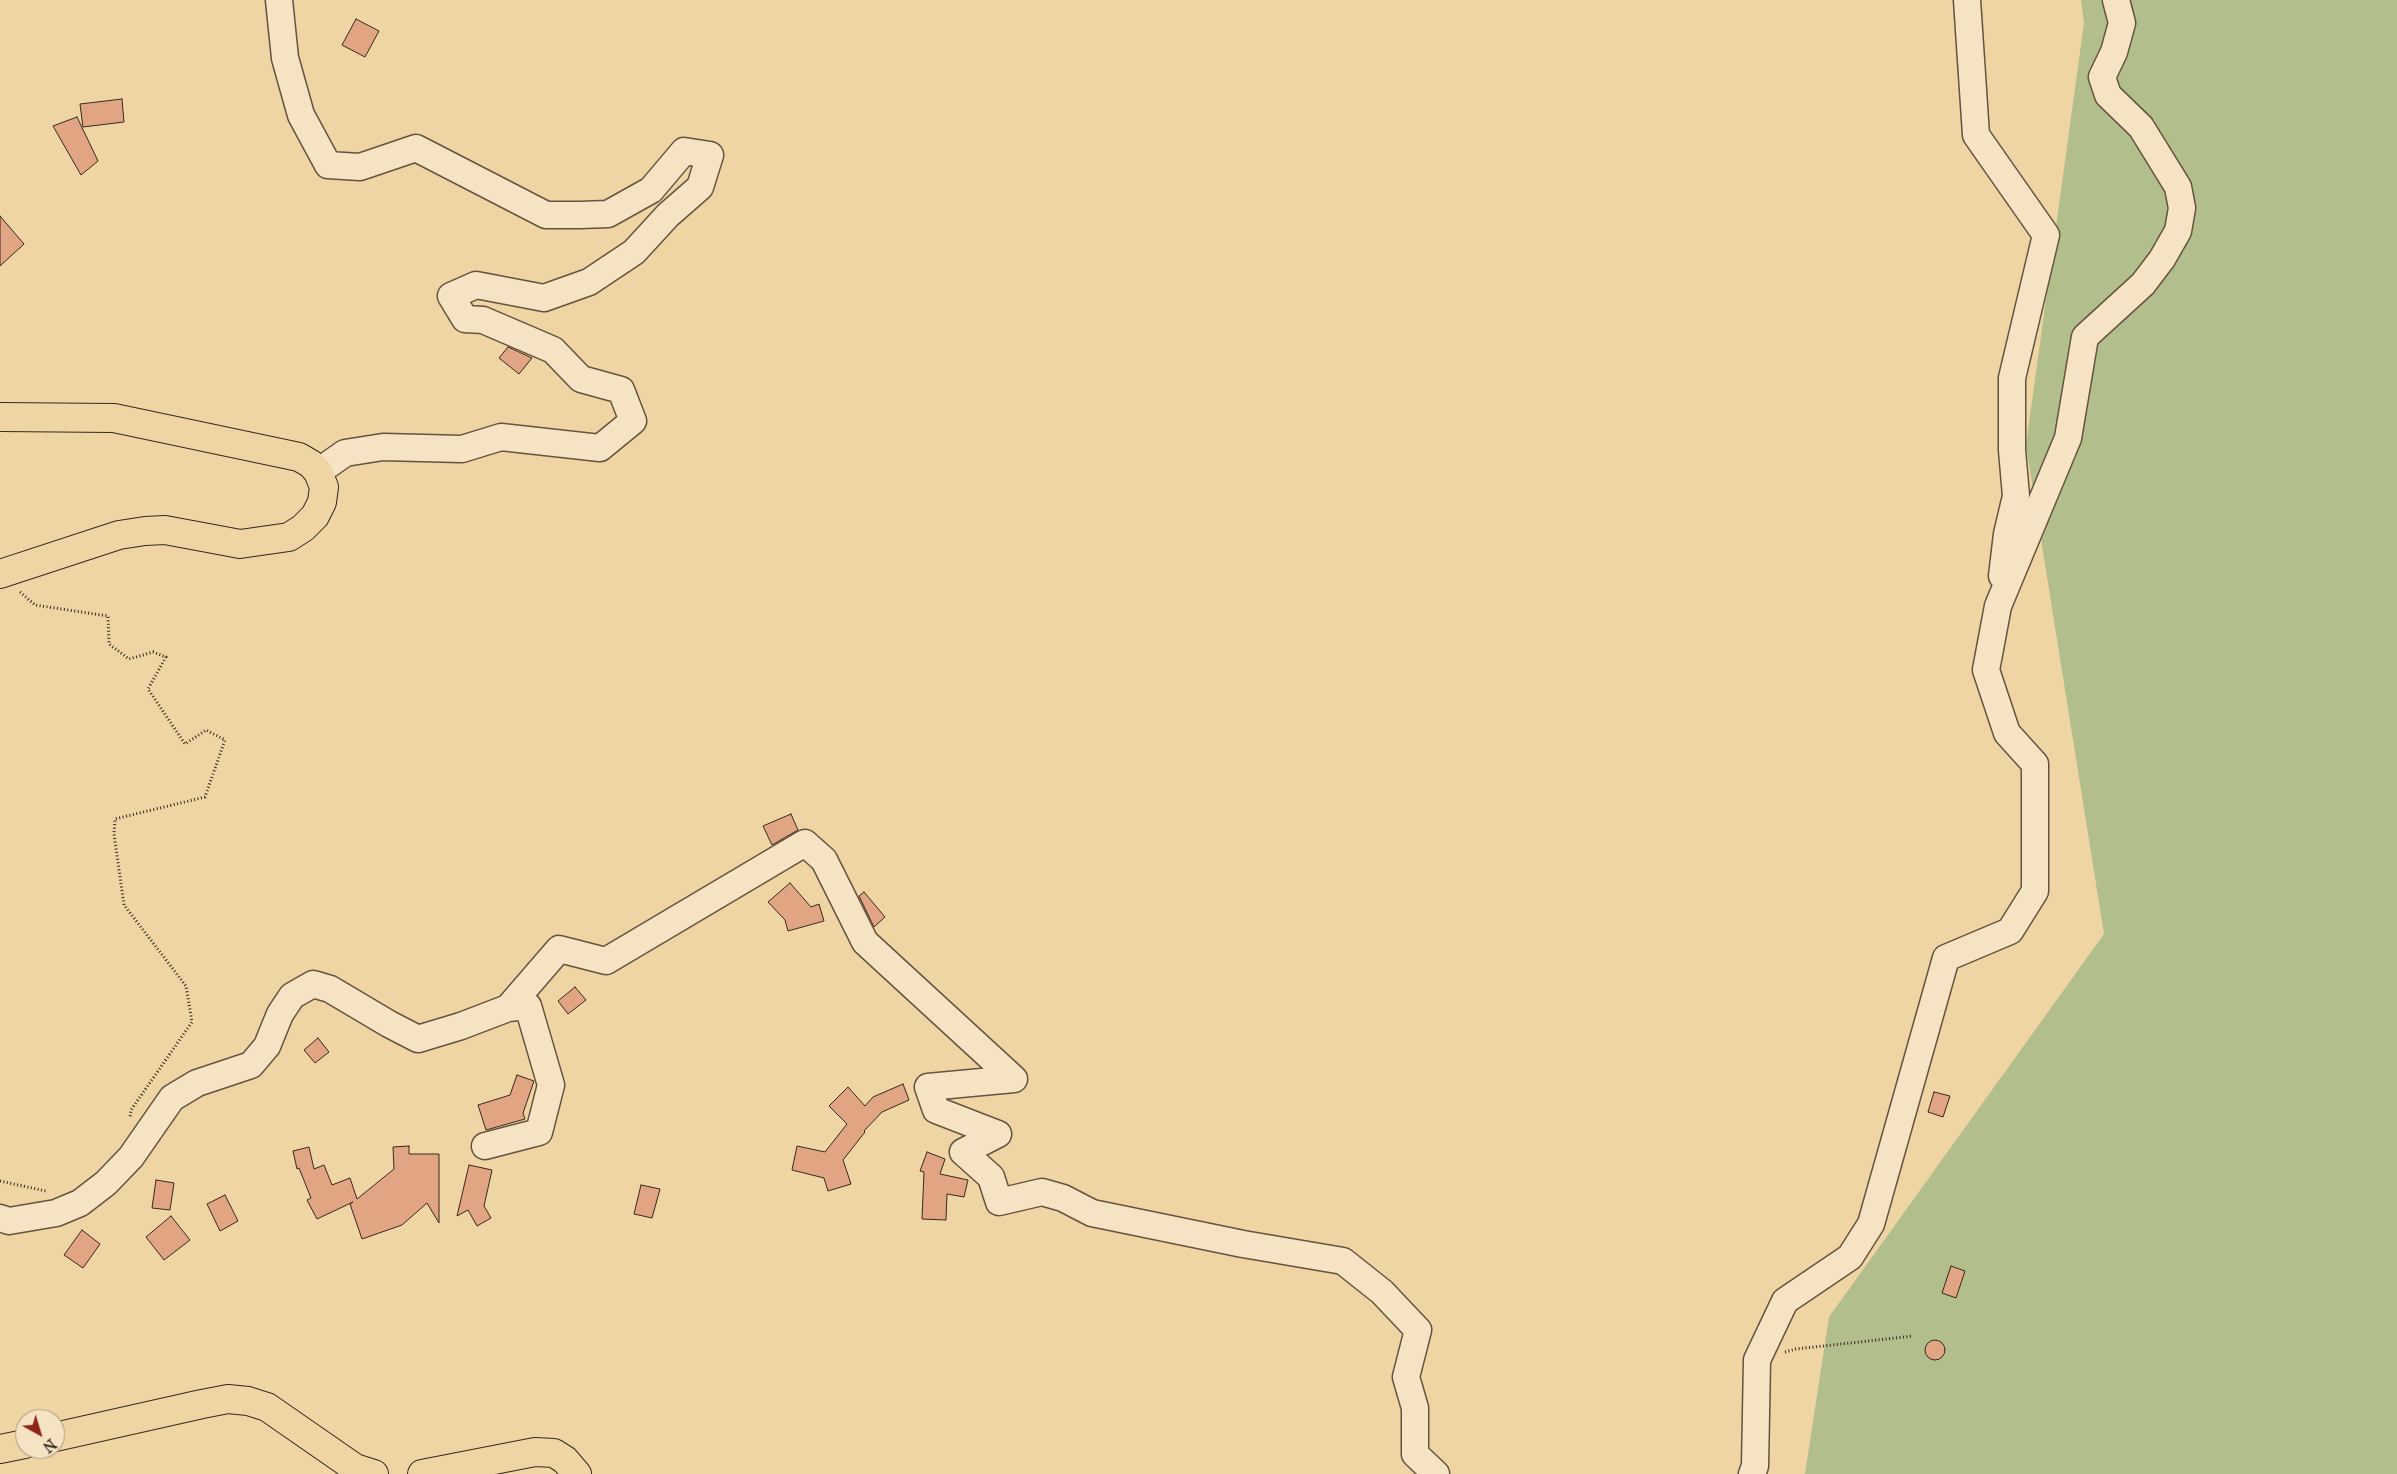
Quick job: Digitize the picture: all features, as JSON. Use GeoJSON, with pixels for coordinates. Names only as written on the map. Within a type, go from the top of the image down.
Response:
{"type":"FeatureCollection","features":[{"type":"Feature","properties":{"kind":"main road"},"geometry":{"type":"LineString","coordinates":[[0,417],[114,418],[298,457],[311,464],[318,472],[324,487],[322,502],[315,516],[303,528],[289,537],[240,544],[166,530],[146,530],[119,535],[0,574]]}},
{"type":"Feature","properties":{"kind":"main road"},"geometry":{"type":"LineString","coordinates":[[65,1435],[228,1399],[248,1401],[267,1406],[355,1468],[374,1474]]}},
{"type":"Feature","properties":{"kind":"main road"},"geometry":{"type":"LineString","coordinates":[[0,1449],[15,1446]]}},
{"type":"Feature","properties":{"kind":"main road"},"geometry":{"type":"LineString","coordinates":[[422,1474],[535,1452],[554,1453],[565,1460],[577,1474]]}},
{"type":"Feature","properties":{"kind":"street"},"geometry":{"type":"LineString","coordinates":[[279,0],[284,58],[301,115],[328,165],[360,167],[416,148],[546,215],[580,216],[608,214],[651,190],[684,151],[710,155],[700,187],[668,215],[634,252],[589,282],[544,298],[476,285],[451,296],[465,319],[483,320],[553,350],[582,379],[621,390],[633,421],[600,448],[501,437],[462,449],[383,447],[345,453],[318,472]]}},
{"type":"Feature","properties":{"kind":"street"},"geometry":{"type":"LineString","coordinates":[[1752,1474],[1755,1466],[1758,1360],[1785,1301],[1850,1256],[1872,1224],[1946,958],[2010,931],[2035,891],[2035,764],[2007,733],[1986,670],[1998,606],[2007,534],[2016,496],[2012,450],[2012,378],[2046,236],[1976,135],[1967,0]]}},
{"type":"Feature","properties":{"kind":"street"},"geometry":{"type":"LineString","coordinates":[[1998,606],[2068,438],[2085,337],[2143,284],[2162,259],[2178,231],[2182,208],[2178,187],[2141,127],[2108,95],[2102,77],[2114,52],[2122,23],[2116,0]]}},
{"type":"Feature","properties":{"kind":"street"},"geometry":{"type":"LineString","coordinates":[[508,1008],[559,948],[606,961],[805,843],[824,860],[865,942],[1014,1079],[928,1086],[936,1110],[998,1134],[963,1152],[991,1177],[999,1202],[1042,1192],[1064,1198],[1092,1213],[1243,1244],[1342,1261],[1382,1292],[1418,1330],[1406,1377],[1415,1408],[1415,1454],[1436,1474]]}},
{"type":"Feature","properties":{"kind":"street"},"geometry":{"type":"LineString","coordinates":[[0,1218],[9,1221],[56,1213],[80,1203],[106,1183],[131,1157],[172,1098],[197,1083],[251,1065],[267,1046],[280,1014],[292,996],[313,984],[330,989],[418,1039],[461,1026],[508,1008],[528,1006],[551,1086],[539,1132],[485,1146]]}},
{"type":"Feature","properties":{"kind":"path"},"geometry":{"type":"LineString","coordinates":[[36,562],[18,590],[35,605],[108,616],[109,644],[129,660],[153,652],[166,657],[148,688],[185,744],[206,730],[225,740],[205,797],[115,819],[114,834],[124,905],[186,986],[192,1022],[131,1110],[128,1126]]}},
{"type":"Feature","properties":{"kind":"path"},"geometry":{"type":"LineString","coordinates":[[0,1181],[52,1192]]}},
{"type":"Feature","properties":{"kind":"path"},"geometry":{"type":"LineString","coordinates":[[1758,1360],[1796,1348],[1914,1336]]}},
{"type":"Feature","properties":{"kind":"green space"},"geometry":{"type":"Polygon","coordinates":[[[2081,0],[2397,0],[2397,1474],[1805,1474],[1829,1317],[2104,934],[2026,445],[2084,23],[2081,0]]]}},
{"type":"Feature","properties":{"kind":"building"},"geometry":{"type":"Polygon","coordinates":[[[356,19],[379,31],[365,57],[342,45],[356,19]]]}},
{"type":"Feature","properties":{"kind":"building"},"geometry":{"type":"Polygon","coordinates":[[[122,99],[124,122],[83,127],[80,104],[122,99]]]}},
{"type":"Feature","properties":{"kind":"building"},"geometry":{"type":"Polygon","coordinates":[[[77,117],[98,161],[81,175],[53,126],[77,117]]]}},
{"type":"Feature","properties":{"kind":"building"},"geometry":{"type":"Polygon","coordinates":[[[0,216],[24,244],[0,266],[0,216]]]}},
{"type":"Feature","properties":{"kind":"building"},"geometry":{"type":"Polygon","coordinates":[[[508,347],[532,358],[519,374],[499,358],[508,347]]]}},
{"type":"Feature","properties":{"kind":"building"},"geometry":{"type":"Polygon","coordinates":[[[791,814],[798,830],[772,845],[763,826],[791,814]]]}},
{"type":"Feature","properties":{"kind":"building"},"geometry":{"type":"Polygon","coordinates":[[[790,883],[811,907],[819,904],[824,921],[788,931],[785,920],[768,902],[790,883]]]}},
{"type":"Feature","properties":{"kind":"building"},"geometry":{"type":"Polygon","coordinates":[[[864,892],[885,917],[874,927],[859,896],[864,892]]]}},
{"type":"Feature","properties":{"kind":"building"},"geometry":{"type":"Polygon","coordinates":[[[575,987],[586,1000],[568,1014],[558,1001],[575,987]]]}},
{"type":"Feature","properties":{"kind":"building"},"geometry":{"type":"Polygon","coordinates":[[[318,1038],[329,1052],[315,1063],[304,1050],[318,1038]]]}},
{"type":"Feature","properties":{"kind":"building"},"geometry":{"type":"Polygon","coordinates":[[[517,1075],[534,1081],[523,1113],[525,1119],[486,1130],[478,1105],[510,1095],[517,1075]]]}},
{"type":"Feature","properties":{"kind":"building"},"geometry":{"type":"Polygon","coordinates":[[[903,1084],[909,1100],[882,1112],[864,1131],[843,1160],[851,1184],[828,1191],[824,1178],[792,1170],[797,1146],[825,1152],[847,1124],[829,1106],[848,1087],[865,1106],[873,1097],[903,1084]]]}},
{"type":"Feature","properties":{"kind":"building"},"geometry":{"type":"Polygon","coordinates":[[[1934,1092],[1950,1096],[1943,1117],[1928,1112],[1934,1092]]]}},
{"type":"Feature","properties":{"kind":"building"},"geometry":{"type":"Polygon","coordinates":[[[409,1146],[409,1154],[439,1154],[439,1223],[427,1203],[402,1225],[362,1239],[350,1204],[353,1202],[317,1219],[307,1200],[311,1198],[299,1168],[297,1169],[293,1151],[309,1147],[314,1169],[324,1165],[332,1185],[350,1178],[357,1199],[394,1169],[393,1147],[409,1146]]]}},
{"type":"Feature","properties":{"kind":"building"},"geometry":{"type":"Polygon","coordinates":[[[927,1152],[945,1159],[940,1174],[968,1180],[964,1197],[947,1194],[946,1220],[922,1219],[924,1172],[920,1171],[927,1152]]]}},
{"type":"Feature","properties":{"kind":"building"},"geometry":{"type":"Polygon","coordinates":[[[469,1165],[492,1170],[484,1206],[491,1218],[477,1226],[468,1210],[457,1216],[469,1165]]]}},
{"type":"Feature","properties":{"kind":"building"},"geometry":{"type":"Polygon","coordinates":[[[156,1180],[174,1183],[170,1210],[152,1208],[156,1180]]]}},
{"type":"Feature","properties":{"kind":"building"},"geometry":{"type":"Polygon","coordinates":[[[641,1185],[660,1189],[652,1218],[634,1214],[641,1185]]]}},
{"type":"Feature","properties":{"kind":"building"},"geometry":{"type":"Polygon","coordinates":[[[225,1195],[238,1221],[220,1231],[207,1204],[225,1195]]]}},
{"type":"Feature","properties":{"kind":"building"},"geometry":{"type":"Polygon","coordinates":[[[171,1216],[190,1240],[164,1260],[146,1237],[171,1216]]]}},
{"type":"Feature","properties":{"kind":"building"},"geometry":{"type":"Polygon","coordinates":[[[82,1230],[100,1244],[83,1268],[64,1255],[82,1230]]]}},
{"type":"Feature","properties":{"kind":"building"},"geometry":{"type":"Polygon","coordinates":[[[1951,1266],[1965,1271],[1956,1298],[1942,1293],[1951,1266]]]}},
{"type":"Feature","properties":{"kind":"building"},"geometry":{"type":"Polygon","coordinates":[[[1935,1340],[1942,1343],[1945,1350],[1942,1357],[1935,1360],[1928,1357],[1925,1350],[1928,1343],[1935,1340]]]}}]}
